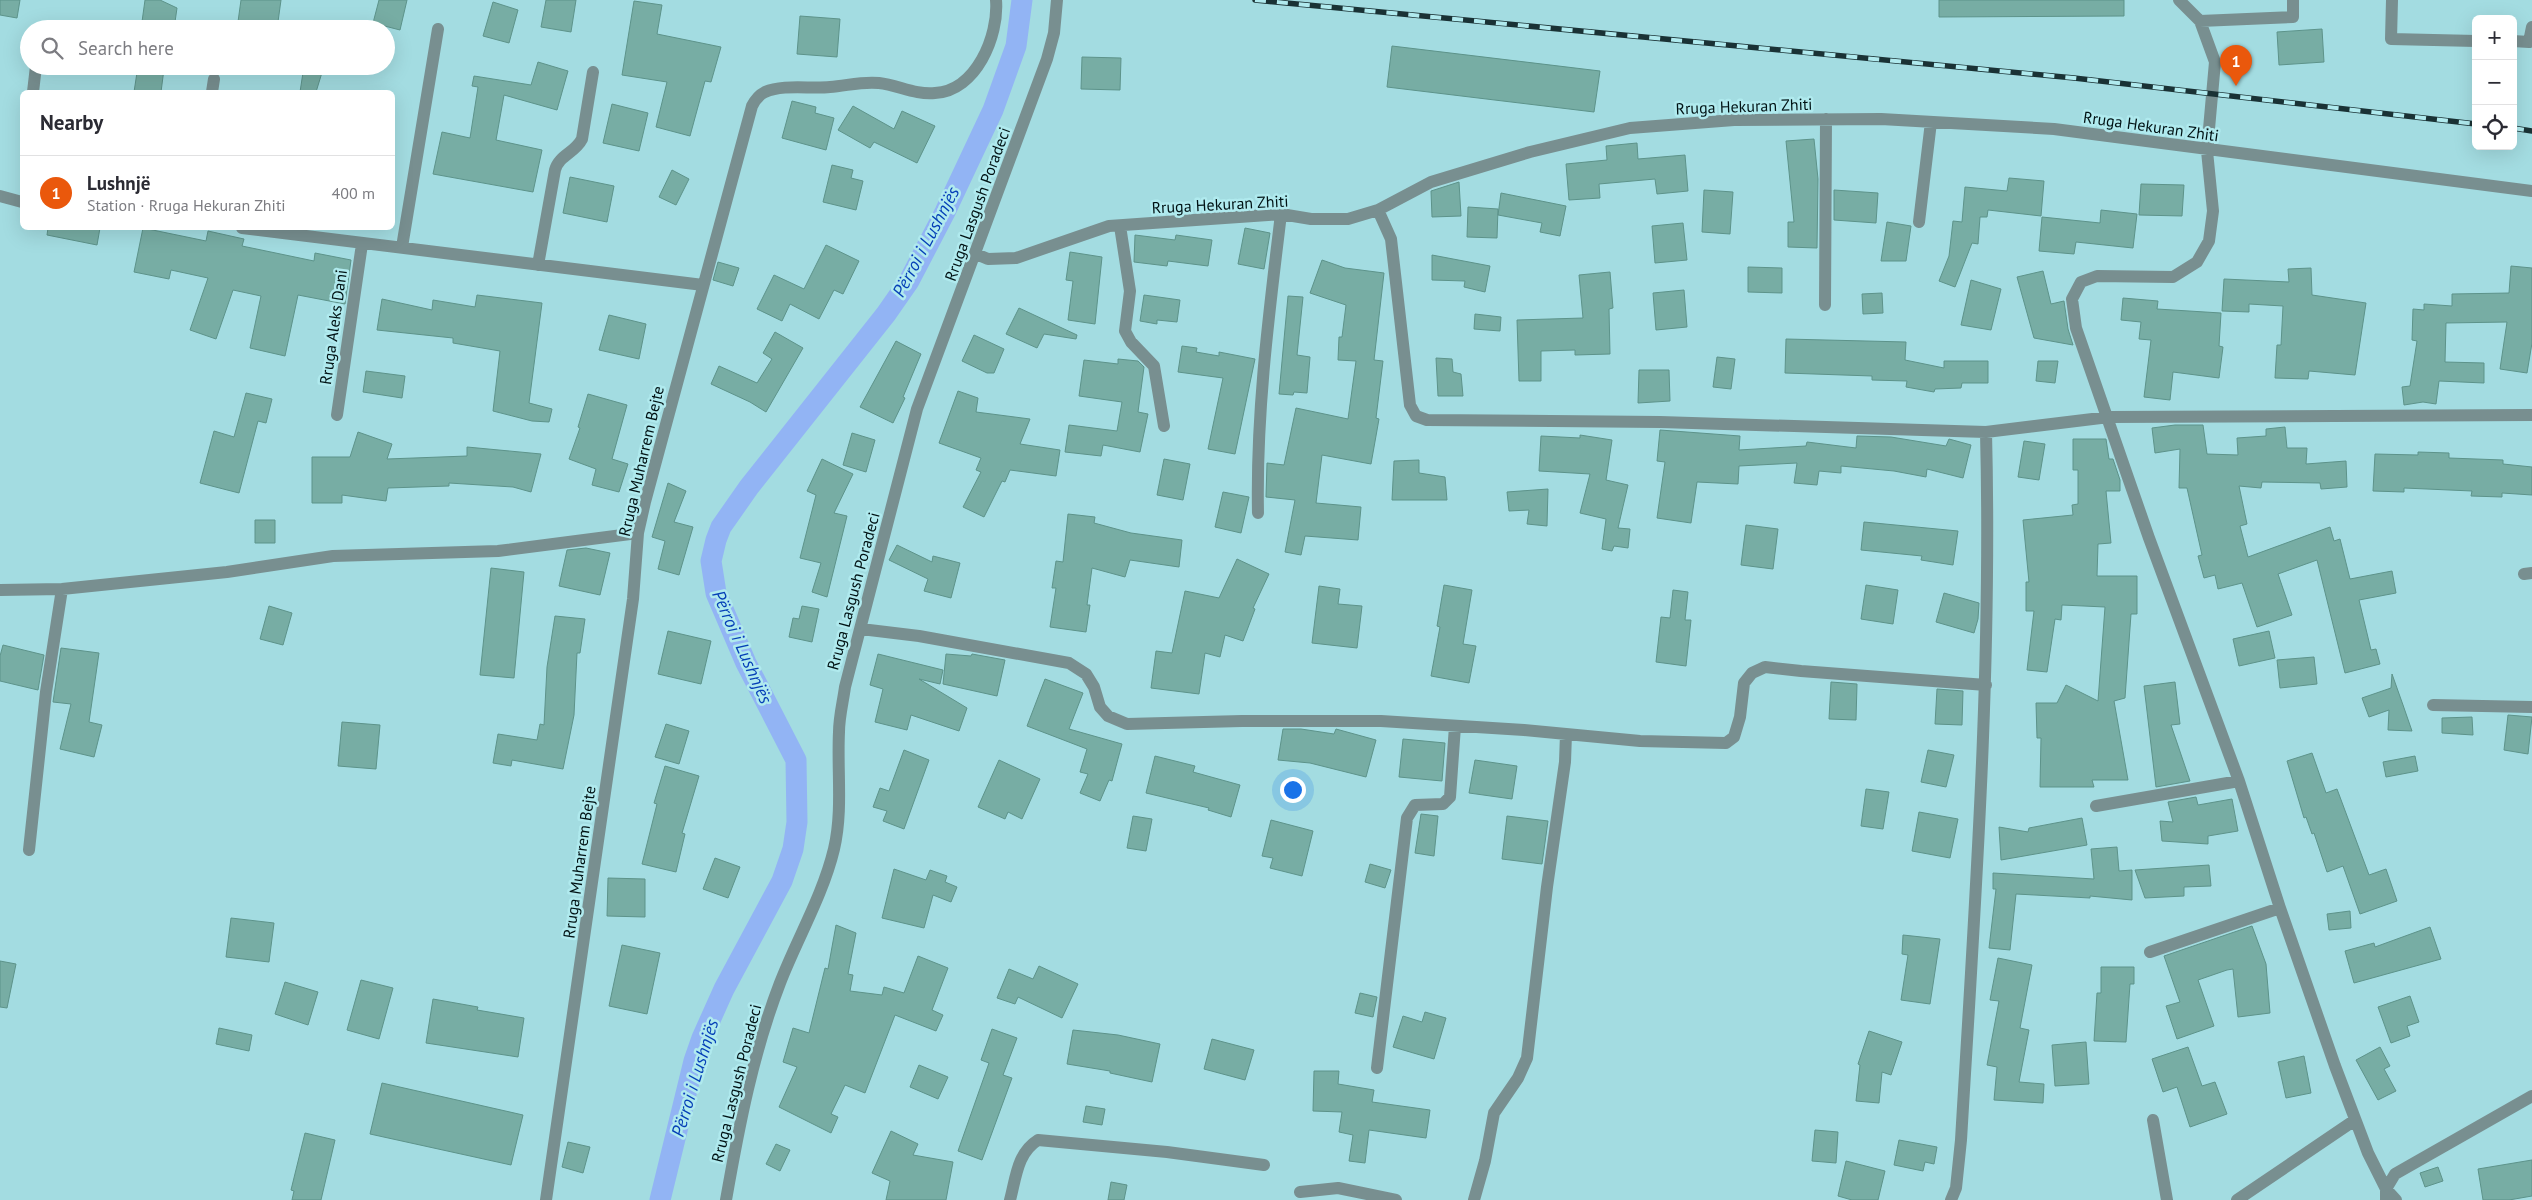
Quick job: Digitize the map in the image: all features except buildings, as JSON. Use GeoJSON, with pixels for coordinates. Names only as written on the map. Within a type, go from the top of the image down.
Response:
{"type":"FeatureCollection","features":[{"type":"Feature","properties":{"kind":"street","name":"Rruga Muharrem Bejte"},"geometry":{"type":"LineString","coordinates":[[546,1200],[633,599],[638,532],[752,106],[760,96],[769,91],[867,82],[883,83],[924,94],[955,88],[971,74],[984,55],[995,20],[996,0]]}},
{"type":"Feature","properties":{"kind":"street","name":"Rruga Lasgush Poradeci"},"geometry":{"type":"LineString","coordinates":[[726,1200],[740,1126],[764,1026],[788,962],[823,882],[834,850],[839,810],[840,717],[845,687],[917,409],[1047,59],[1054,33],[1057,0]]}},
{"type":"Feature","properties":{"kind":"street"},"geometry":{"type":"LineString","coordinates":[[2179,0],[2200,21],[2215,62],[2207,151],[2213,211],[2209,242],[2197,262],[2173,277],[2097,276],[2081,282],[2072,299],[2076,328],[2109,417],[2149,538],[2240,781],[2280,908],[2368,1153],[2386,1195],[2396,1200]]}},
{"type":"Feature","properties":{"kind":"street"},"geometry":{"type":"LineString","coordinates":[[2200,21],[2293,17],[2293,0]]}},
{"type":"Feature","properties":{"kind":"street"},"geometry":{"type":"LineString","coordinates":[[2392,0],[2391,39],[2472,40]]}},
{"type":"Feature","properties":{"kind":"street"},"geometry":{"type":"LineString","coordinates":[[2517,41],[2530,42],[2532,27]]}},
{"type":"Feature","properties":{"kind":"street"},"geometry":{"type":"LineString","coordinates":[[402,247],[438,29]]}},
{"type":"Feature","properties":{"kind":"street"},"geometry":{"type":"LineString","coordinates":[[538,265],[555,170],[559,160],[577,148],[582,139],[593,72]]}},
{"type":"Feature","properties":{"kind":"street"},"geometry":{"type":"LineString","coordinates":[[33,90],[35,75]]}},
{"type":"Feature","properties":{"kind":"street"},"geometry":{"type":"LineString","coordinates":[[212,90],[214,79]]}},
{"type":"Feature","properties":{"kind":"street","name":"Rruga Hekuran Zhiti"},"geometry":{"type":"LineString","coordinates":[[976,254],[988,259],[1016,258],[1109,226],[1281,214],[1311,218],[1348,219],[1378,210],[1431,182],[1530,152],[1630,128],[1734,120],[1881,118],[2054,129],[2207,151],[2532,191]]}},
{"type":"Feature","properties":{"kind":"street"},"geometry":{"type":"LineString","coordinates":[[1825,305],[1826,119]]}},
{"type":"Feature","properties":{"kind":"street"},"geometry":{"type":"LineString","coordinates":[[1919,222],[1931,122]]}},
{"type":"Feature","properties":{"kind":"street"},"geometry":{"type":"LineString","coordinates":[[0,196],[20,200]]}},
{"type":"Feature","properties":{"kind":"street"},"geometry":{"type":"LineString","coordinates":[[1378,210],[1391,239],[1410,405],[1416,416],[1427,420],[1660,422],[1986,432],[2109,417],[2532,415]]}},
{"type":"Feature","properties":{"kind":"street"},"geometry":{"type":"LineString","coordinates":[[1258,514],[1258,453],[1272,289],[1281,214]]}},
{"type":"Feature","properties":{"kind":"street"},"geometry":{"type":"LineString","coordinates":[[1120,226],[1130,291],[1125,331],[1131,342],[1154,366],[1164,426]]}},
{"type":"Feature","properties":{"kind":"street"},"geometry":{"type":"LineString","coordinates":[[257,230],[703,285]]}},
{"type":"Feature","properties":{"kind":"street","name":"Rruga Aleks Dani"},"geometry":{"type":"LineString","coordinates":[[337,415],[362,244]]}},
{"type":"Feature","properties":{"kind":"street"},"geometry":{"type":"LineString","coordinates":[[1952,1200],[1956,1188],[1961,1140],[1979,841],[1986,684],[1988,512],[1986,432]]}},
{"type":"Feature","properties":{"kind":"street"},"geometry":{"type":"LineString","coordinates":[[0,590],[62,589],[228,572],[333,556],[498,551],[638,532]]}},
{"type":"Feature","properties":{"kind":"street"},"geometry":{"type":"LineString","coordinates":[[29,850],[46,692],[62,589]]}},
{"type":"Feature","properties":{"kind":"street"},"geometry":{"type":"LineString","coordinates":[[861,629],[920,636],[1069,663],[1086,674],[1094,687],[1100,707],[1108,716],[1127,724],[1242,720],[1381,721],[1640,741],[1726,743],[1734,737],[1740,717],[1744,684],[1752,673],[1765,666],[1801,672],[1986,684]]}},
{"type":"Feature","properties":{"kind":"street"},"geometry":{"type":"LineString","coordinates":[[2433,705],[2532,707]]}},
{"type":"Feature","properties":{"kind":"street"},"geometry":{"type":"LineString","coordinates":[[1377,1068],[1407,818],[1415,805],[1443,804],[1450,797],[1454,726]]}},
{"type":"Feature","properties":{"kind":"street"},"geometry":{"type":"LineString","coordinates":[[1474,1200],[1485,1161],[1494,1113],[1518,1078],[1527,1058],[1547,887],[1565,762],[1566,734]]}},
{"type":"Feature","properties":{"kind":"street"},"geometry":{"type":"LineString","coordinates":[[2096,806],[2240,781]]}},
{"type":"Feature","properties":{"kind":"street"},"geometry":{"type":"LineString","coordinates":[[2150,952],[2280,908]]}},
{"type":"Feature","properties":{"kind":"street"},"geometry":{"type":"LineString","coordinates":[[2386,1195],[2395,1174],[2532,1096]]}},
{"type":"Feature","properties":{"kind":"street"},"geometry":{"type":"LineString","coordinates":[[2153,1120],[2167,1200]]}},
{"type":"Feature","properties":{"kind":"street"},"geometry":{"type":"LineString","coordinates":[[2237,1200],[2356,1120]]}},
{"type":"Feature","properties":{"kind":"street"},"geometry":{"type":"LineString","coordinates":[[1010,1200],[1021,1158],[1028,1146],[1038,1140],[1167,1152],[1264,1165]]}},
{"type":"Feature","properties":{"kind":"street"},"geometry":{"type":"LineString","coordinates":[[1300,1192],[1338,1188],[1396,1200]]}},
{"type":"Feature","properties":{"kind":"waterway","name":"Përroi i Lushnjës"},"geometry":{"type":"LineString","coordinates":[[660,1200],[694,1061],[702,1038],[724,989],[782,881],[793,849],[797,822],[796,760],[746,663],[716,593],[711,561],[716,540],[721,527],[749,487],[886,314],[909,281],[945,212],[993,110],[1016,46],[1022,0]]}},
{"type":"Feature","properties":{"kind":"railway"},"geometry":{"type":"LineString","coordinates":[[1255,0],[2074,78],[2472,124]]}},
{"type":"Feature","properties":{"kind":"railway"},"geometry":{"type":"LineString","coordinates":[[2517,129],[2532,131]]}},
{"type":"Feature","properties":{"kind":"place","name":"Lushnjë"},"geometry":{"type":"Point","coordinates":[2236,86]}}]}
